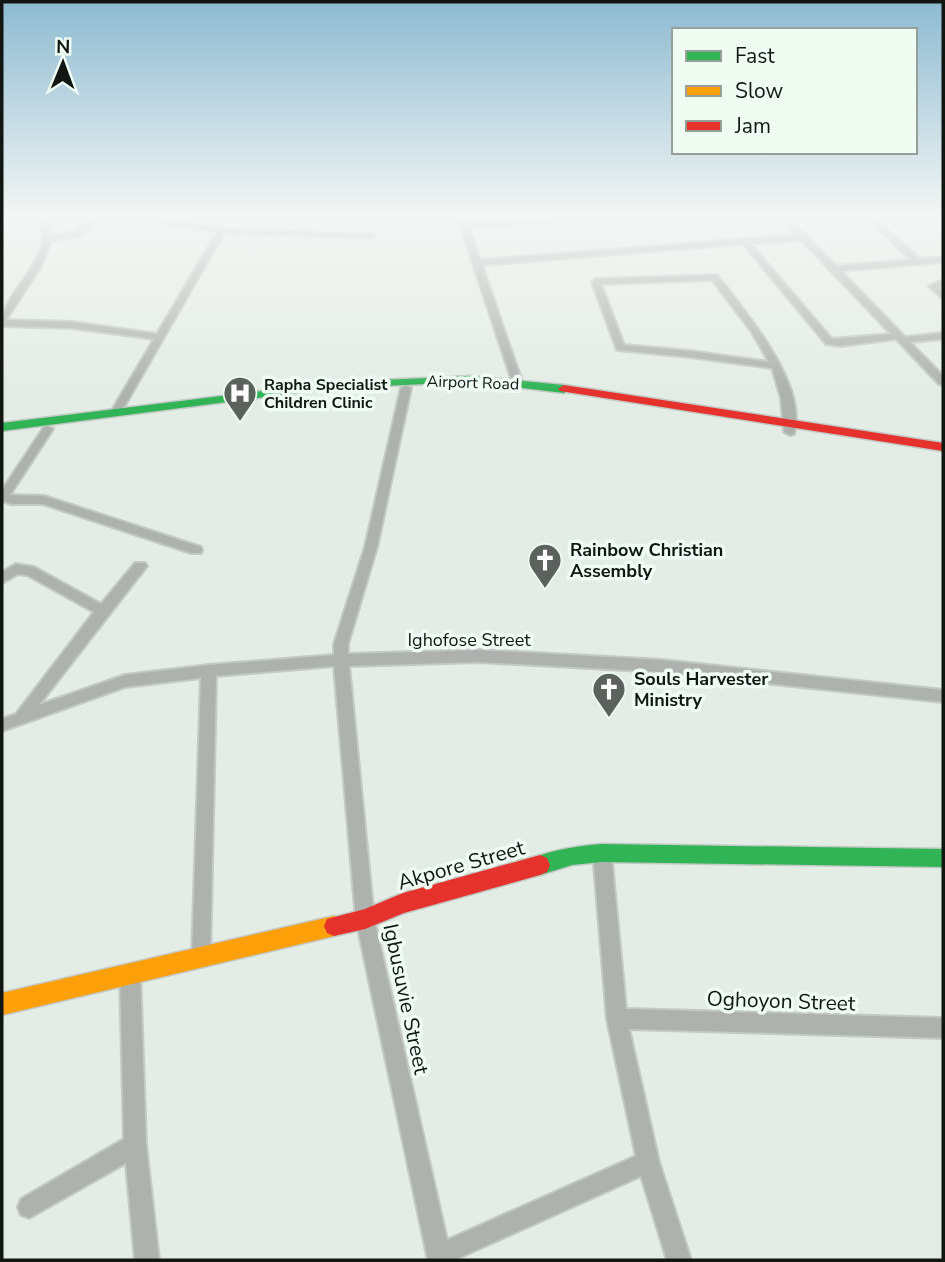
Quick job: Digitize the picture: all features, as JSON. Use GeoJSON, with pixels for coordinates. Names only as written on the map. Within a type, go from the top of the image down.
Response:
{"type":"FeatureCollection","features":[{"type":"Feature","properties":{"kind":"main road","name":"Airport Road"},"geometry":{"type":"LineString","coordinates":[[2,427],[399,380],[472,379],[609,394],[943,454]]}},
{"type":"Feature","properties":{"kind":"main road","name":"Airport Road"},"geometry":{"type":"LineString","coordinates":[[2,434],[333,393],[407,388],[501,390],[943,447]]}},
{"type":"Feature","properties":{"kind":"main road","name":"Akpore Street"},"geometry":{"type":"LineString","coordinates":[[2,1004],[365,919],[403,902],[572,856],[602,853],[943,858]]}},
{"type":"Feature","properties":{"kind":"street"},"geometry":{"type":"LineString","coordinates":[[31,275],[2,321],[72,325],[159,337]]}},
{"type":"Feature","properties":{"kind":"street"},"geometry":{"type":"LineString","coordinates":[[116,412],[196,275]]}},
{"type":"Feature","properties":{"kind":"street"},"geometry":{"type":"LineString","coordinates":[[483,275],[517,382]]}},
{"type":"Feature","properties":{"kind":"street"},"geometry":{"type":"LineString","coordinates":[[772,275],[829,342],[943,336]]}},
{"type":"Feature","properties":{"kind":"street"},"geometry":{"type":"LineString","coordinates":[[841,275],[943,382]]}},
{"type":"Feature","properties":{"kind":"street"},"geometry":{"type":"LineString","coordinates":[[776,366],[620,348],[596,282],[714,277],[755,330],[776,366],[786,389],[797,429]]}},
{"type":"Feature","properties":{"kind":"street"},"geometry":{"type":"LineString","coordinates":[[943,283],[933,286],[943,296]]}},
{"type":"Feature","properties":{"kind":"street","name":"Igbusuvie Street"},"geometry":{"type":"LineString","coordinates":[[407,388],[371,547],[341,644],[341,660],[365,919],[439,1258]]}},
{"type":"Feature","properties":{"kind":"street"},"geometry":{"type":"LineString","coordinates":[[48,429],[3,497],[12,500],[44,500],[197,550]]}},
{"type":"Feature","properties":{"kind":"street"},"geometry":{"type":"LineString","coordinates":[[21,717],[140,566]]}},
{"type":"Feature","properties":{"kind":"street"},"geometry":{"type":"LineString","coordinates":[[2,578],[16,569],[29,570],[103,611]]}},
{"type":"Feature","properties":{"kind":"street","name":"Ighofose Street"},"geometry":{"type":"LineString","coordinates":[[2,725],[125,681],[341,660],[479,656],[649,665],[943,695]]}},
{"type":"Feature","properties":{"kind":"street"},"geometry":{"type":"LineString","coordinates":[[201,958],[209,671]]}},
{"type":"Feature","properties":{"kind":"street"},"geometry":{"type":"LineString","coordinates":[[602,853],[617,1019],[648,1162],[679,1260]]}},
{"type":"Feature","properties":{"kind":"street"},"geometry":{"type":"LineString","coordinates":[[130,974],[135,1144],[147,1260]]}},
{"type":"Feature","properties":{"kind":"street","name":"Oghoyon Street"},"geometry":{"type":"LineString","coordinates":[[617,1019],[943,1028]]}},
{"type":"Feature","properties":{"kind":"street"},"geometry":{"type":"LineString","coordinates":[[29,1207],[135,1144]]}},
{"type":"Feature","properties":{"kind":"street"},"geometry":{"type":"LineString","coordinates":[[439,1258],[648,1162]]}},
{"type":"Feature","properties":{"kind":"traffic: fast"},"geometry":{"type":"LineString","coordinates":[[2,427],[335,385],[472,379],[564,389]]}},
{"type":"Feature","properties":{"kind":"traffic: fast"},"geometry":{"type":"LineString","coordinates":[[540,865],[572,856],[602,853],[943,858]]}},
{"type":"Feature","properties":{"kind":"traffic: slow"},"geometry":{"type":"LineString","coordinates":[[2,1004],[334,926]]}},
{"type":"Feature","properties":{"kind":"traffic: jam"},"geometry":{"type":"LineString","coordinates":[[564,389],[943,447]]}},
{"type":"Feature","properties":{"kind":"traffic: jam"},"geometry":{"type":"LineString","coordinates":[[334,926],[365,919],[403,903],[540,865]]}},
{"type":"Feature","properties":{"kind":"place","name":"Rapha Specialist Children Clinic"},"geometry":{"type":"Point","coordinates":[240,423]}},
{"type":"Feature","properties":{"kind":"place","name":"Rainbow Christian Assembly"},"geometry":{"type":"Point","coordinates":[545,590]}},
{"type":"Feature","properties":{"kind":"place","name":"Souls Harvester Ministry"},"geometry":{"type":"Point","coordinates":[609,719]}}]}
